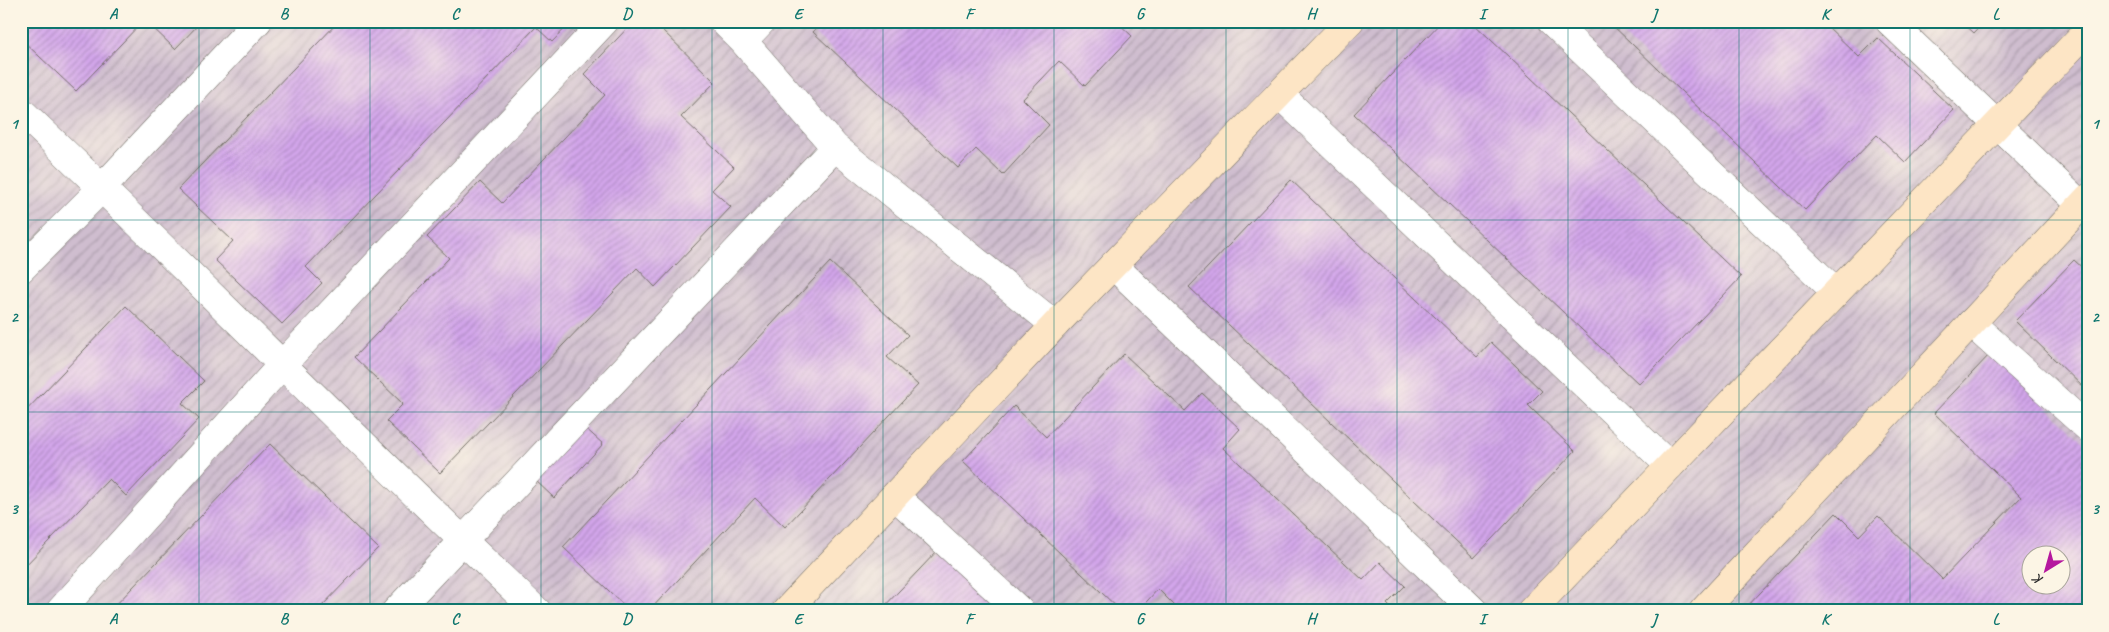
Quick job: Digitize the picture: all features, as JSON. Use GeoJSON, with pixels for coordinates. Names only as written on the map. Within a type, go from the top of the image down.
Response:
{"type":"FeatureCollection","features":[{"type":"Feature","properties":{"kind":"street"},"geometry":{"type":"LineString","coordinates":[[21,268],[102,188],[258,21]]}},
{"type":"Feature","properties":{"kind":"street"},"geometry":{"type":"LineString","coordinates":[[60,611],[281,366],[605,21]]}},
{"type":"Feature","properties":{"kind":"street"},"geometry":{"type":"LineString","coordinates":[[723,21],[743,41],[835,147],[1055,326]]}},
{"type":"Feature","properties":{"kind":"street"},"geometry":{"type":"LineString","coordinates":[[743,41],[762,21]]}},
{"type":"Feature","properties":{"kind":"street"},"geometry":{"type":"LineString","coordinates":[[786,611],[1113,265],[1350,21]]}},
{"type":"Feature","properties":{"kind":"street"},"geometry":{"type":"LineString","coordinates":[[1550,21],[1836,292]]}},
{"type":"Feature","properties":{"kind":"street"},"geometry":{"type":"LineString","coordinates":[[1703,611],[2084,202],[1997,124],[1889,21]]}},
{"type":"Feature","properties":{"kind":"street"},"geometry":{"type":"LineString","coordinates":[[1531,611],[2088,30]]}},
{"type":"Feature","properties":{"kind":"street"},"geometry":{"type":"LineString","coordinates":[[1279,94],[1670,466]]}},
{"type":"Feature","properties":{"kind":"street"},"geometry":{"type":"LineString","coordinates":[[21,111],[102,188],[281,366],[537,611]]}},
{"type":"Feature","properties":{"kind":"street"},"geometry":{"type":"LineString","coordinates":[[396,611],[835,147]]}},
{"type":"Feature","properties":{"kind":"street"},"geometry":{"type":"LineString","coordinates":[[1113,265],[1474,611]]}},
{"type":"Feature","properties":{"kind":"street"},"geometry":{"type":"LineString","coordinates":[[1972,323],[2088,428]]}},
{"type":"Feature","properties":{"kind":"street"},"geometry":{"type":"LineString","coordinates":[[895,496],[1020,611]]}},
{"type":"Feature","properties":{"kind":"shaded area"},"geometry":{"type":"Polygon","coordinates":[[[21,21],[2088,21],[2088,611],[21,611],[21,21]]]}},
{"type":"Feature","properties":{"kind":"building"},"geometry":{"type":"Polygon","coordinates":[[[21,21],[143,21],[76,91],[21,39],[21,21]]]}},
{"type":"Feature","properties":{"kind":"building"},"geometry":{"type":"Polygon","coordinates":[[[146,21],[199,21],[200,23],[175,49],[146,21]]]}},
{"type":"Feature","properties":{"kind":"building"},"geometry":{"type":"Polygon","coordinates":[[[339,21],[572,21],[552,42],[536,27],[306,267],[322,283],[282,324],[215,260],[233,241],[178,189],[339,21]]]}},
{"type":"Feature","properties":{"kind":"building"},"geometry":{"type":"Polygon","coordinates":[[[634,21],[653,21],[715,82],[681,117],[734,167],[712,190],[731,207],[655,287],[637,268],[440,473],[386,421],[403,404],[354,357],[449,258],[427,237],[480,182],[502,203],[605,95],[584,74],[634,21]]]}},
{"type":"Feature","properties":{"kind":"building"},"geometry":{"type":"Polygon","coordinates":[[[823,21],[1116,21],[1132,36],[1085,86],[1059,61],[1023,99],[1049,125],[1003,175],[976,149],[958,168],[813,32],[823,21]]]}},
{"type":"Feature","properties":{"kind":"building"},"geometry":{"type":"Polygon","coordinates":[[[1442,21],[1471,21],[1741,277],[1639,384],[1354,114],[1442,21]]]}},
{"type":"Feature","properties":{"kind":"building"},"geometry":{"type":"Polygon","coordinates":[[[1608,21],[1822,21],[1859,57],[1878,38],[1954,110],[1905,162],[1877,135],[1805,210],[1608,21]]]}},
{"type":"Feature","properties":{"kind":"building"},"geometry":{"type":"Polygon","coordinates":[[[1961,21],[1985,21],[1974,33],[1961,21]]]}},
{"type":"Feature","properties":{"kind":"building"},"geometry":{"type":"Polygon","coordinates":[[[1291,180],[1477,357],[1491,342],[1542,391],[1528,405],[1575,451],[1474,558],[1189,287],[1291,180]]]}},
{"type":"Feature","properties":{"kind":"building"},"geometry":{"type":"Polygon","coordinates":[[[2074,260],[2088,273],[2088,392],[2015,321],[2074,260]]]}},
{"type":"Feature","properties":{"kind":"building"},"geometry":{"type":"Polygon","coordinates":[[[830,262],[908,335],[887,357],[918,385],[785,527],[755,498],[649,611],[630,611],[563,547],[830,262]]]}},
{"type":"Feature","properties":{"kind":"building"},"geometry":{"type":"Polygon","coordinates":[[[126,306],[204,381],[182,403],[199,419],[126,496],[109,479],[21,570],[21,416],[126,306]]]}},
{"type":"Feature","properties":{"kind":"building"},"geometry":{"type":"Polygon","coordinates":[[[1991,353],[2088,446],[2088,466],[2084,469],[2088,473],[2088,611],[1743,611],[1836,513],[1859,536],[1878,516],[1942,579],[2021,497],[1934,413],[1991,353]]]}},
{"type":"Feature","properties":{"kind":"building"},"geometry":{"type":"Polygon","coordinates":[[[1124,354],[1185,411],[1202,393],[1240,429],[1223,448],[1363,580],[1380,562],[1405,586],[1387,604],[1394,611],[1180,611],[1158,589],[1138,611],[1121,611],[963,461],[1014,406],[1046,437],[1124,354]]]}},
{"type":"Feature","properties":{"kind":"building"},"geometry":{"type":"Polygon","coordinates":[[[583,426],[603,444],[554,498],[534,479],[583,426]]]}},
{"type":"Feature","properties":{"kind":"building"},"geometry":{"type":"Polygon","coordinates":[[[270,444],[378,548],[320,608],[323,611],[110,611],[270,444]]]}},
{"type":"Feature","properties":{"kind":"building"},"geometry":{"type":"Polygon","coordinates":[[[939,549],[1004,611],[880,611],[939,549]]]}}]}
